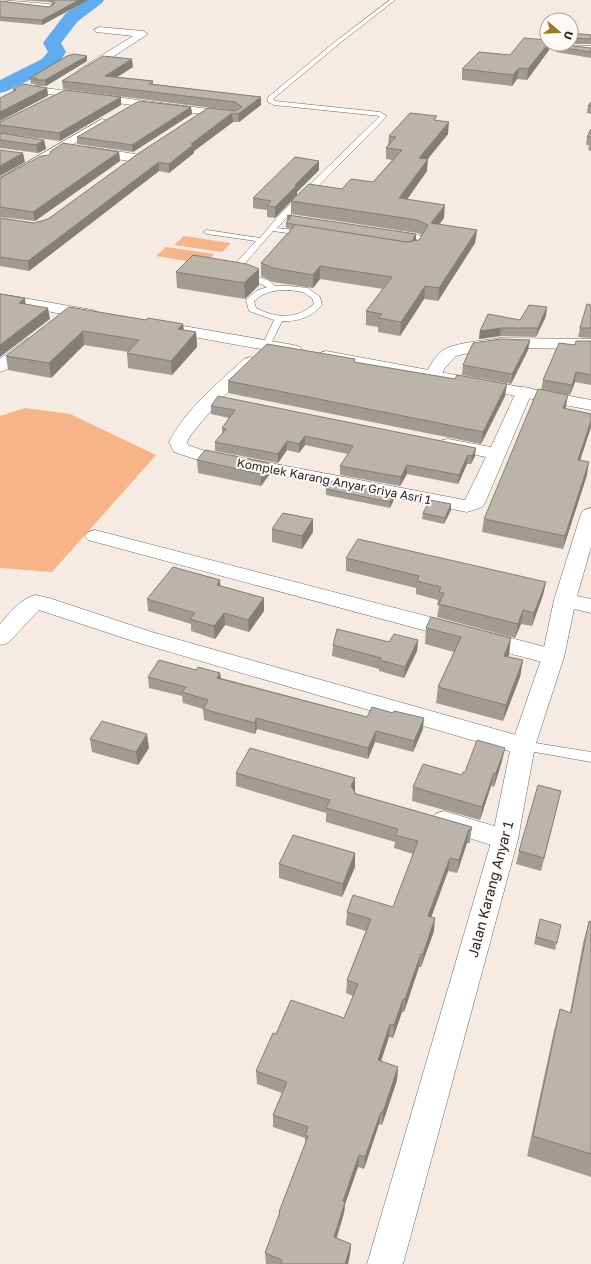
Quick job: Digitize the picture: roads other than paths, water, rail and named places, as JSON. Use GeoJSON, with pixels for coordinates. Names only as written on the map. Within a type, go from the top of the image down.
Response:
{"type":"FeatureCollection","features":[{"type":"Feature","properties":{"kind":"street"},"geometry":{"type":"LineString","coordinates":[[0,2],[50,7]]}},
{"type":"Feature","properties":{"kind":"street"},"geometry":{"type":"LineString","coordinates":[[74,76],[143,34],[99,30]]}},
{"type":"Feature","properties":{"kind":"street"},"geometry":{"type":"LineString","coordinates":[[579,48],[591,49]]}},
{"type":"Feature","properties":{"kind":"street"},"geometry":{"type":"LineString","coordinates":[[29,89],[49,91],[64,89],[136,103],[235,115]]}},
{"type":"Feature","properties":{"kind":"street"},"geometry":{"type":"LineString","coordinates":[[46,104],[64,89]]}},
{"type":"Feature","properties":{"kind":"street"},"geometry":{"type":"LineString","coordinates":[[0,183],[136,103]]}},
{"type":"Feature","properties":{"kind":"street"},"geometry":{"type":"LineString","coordinates":[[192,120],[205,112]]}},
{"type":"Feature","properties":{"kind":"street"},"geometry":{"type":"LineString","coordinates":[[45,144],[136,158]]}},
{"type":"Feature","properties":{"kind":"street"},"geometry":{"type":"LineString","coordinates":[[124,166],[148,150]]}},
{"type":"Feature","properties":{"kind":"street"},"geometry":{"type":"LineString","coordinates":[[20,156],[55,161]]}},
{"type":"Feature","properties":{"kind":"street"},"geometry":{"type":"LineString","coordinates":[[0,298],[110,318]]}},
{"type":"Feature","properties":{"kind":"street"},"geometry":{"type":"LineString","coordinates":[[0,367],[71,311]]}},
{"type":"Feature","properties":{"kind":"street"},"geometry":{"type":"LineString","coordinates":[[149,325],[591,405]]}},
{"type":"Feature","properties":{"kind":"street"},"geometry":{"type":"LineString","coordinates":[[433,376],[436,368],[450,352],[476,346],[500,343],[591,344]]}},
{"type":"Feature","properties":{"kind":"street","name":"Komplek Karang Anyar Griya Asri 1"},"geometry":{"type":"LineString","coordinates":[[266,346],[213,397],[182,434],[178,442],[180,448],[198,455],[466,506],[475,503],[524,392]]}},
{"type":"Feature","properties":{"kind":"street"},"geometry":{"type":"LineString","coordinates":[[213,397],[236,402]]}},
{"type":"Feature","properties":{"kind":"street"},"geometry":{"type":"LineString","coordinates":[[436,441],[497,454]]}},
{"type":"Feature","properties":{"kind":"street","name":"Jalan Karang Anyar 1"},"geometry":{"type":"LineString","coordinates":[[385,1264],[505,839],[524,746],[553,657],[565,600],[591,514]]}},
{"type":"Feature","properties":{"kind":"street"},"geometry":{"type":"LineString","coordinates":[[95,536],[553,657]]}},
{"type":"Feature","properties":{"kind":"street"},"geometry":{"type":"LineString","coordinates":[[565,600],[591,606]]}},
{"type":"Feature","properties":{"kind":"street"},"geometry":{"type":"LineString","coordinates":[[0,638],[28,607],[35,602],[41,603],[147,638],[524,746]]}},
{"type":"Feature","properties":{"kind":"street"},"geometry":{"type":"LineString","coordinates":[[424,816],[505,839]]}},
{"type":"Feature","properties":{"kind":"lane"},"geometry":{"type":"LineString","coordinates":[[272,288],[270,284],[236,271],[239,264],[271,229],[287,216],[384,116],[380,114],[274,103],[270,101],[270,98],[338,42],[393,0]]}},
{"type":"Feature","properties":{"kind":"lane"},"geometry":{"type":"LineString","coordinates":[[271,229],[316,236]]}},
{"type":"Feature","properties":{"kind":"lane"},"geometry":{"type":"LineString","coordinates":[[207,232],[261,240]]}},
{"type":"Feature","properties":{"kind":"lane"},"geometry":{"type":"LineString","coordinates":[[393,232],[422,238],[414,250],[406,251]]}},
{"type":"Feature","properties":{"kind":"lane"},"geometry":{"type":"LineString","coordinates":[[272,288],[305,290],[316,297],[318,305],[312,312],[297,317],[279,318],[262,315],[252,309],[250,300],[258,293],[272,288]]}},
{"type":"Feature","properties":{"kind":"lane"},"geometry":{"type":"LineString","coordinates":[[266,346],[279,318]]}},
{"type":"Feature","properties":{"kind":"lane"},"geometry":{"type":"LineString","coordinates":[[524,746],[591,757]]}},
{"type":"Feature","properties":{"kind":"waterway"},"geometry":{"type":"LineString","coordinates":[[0,87],[49,63],[57,52],[52,43],[72,17],[96,0]]}}]}
